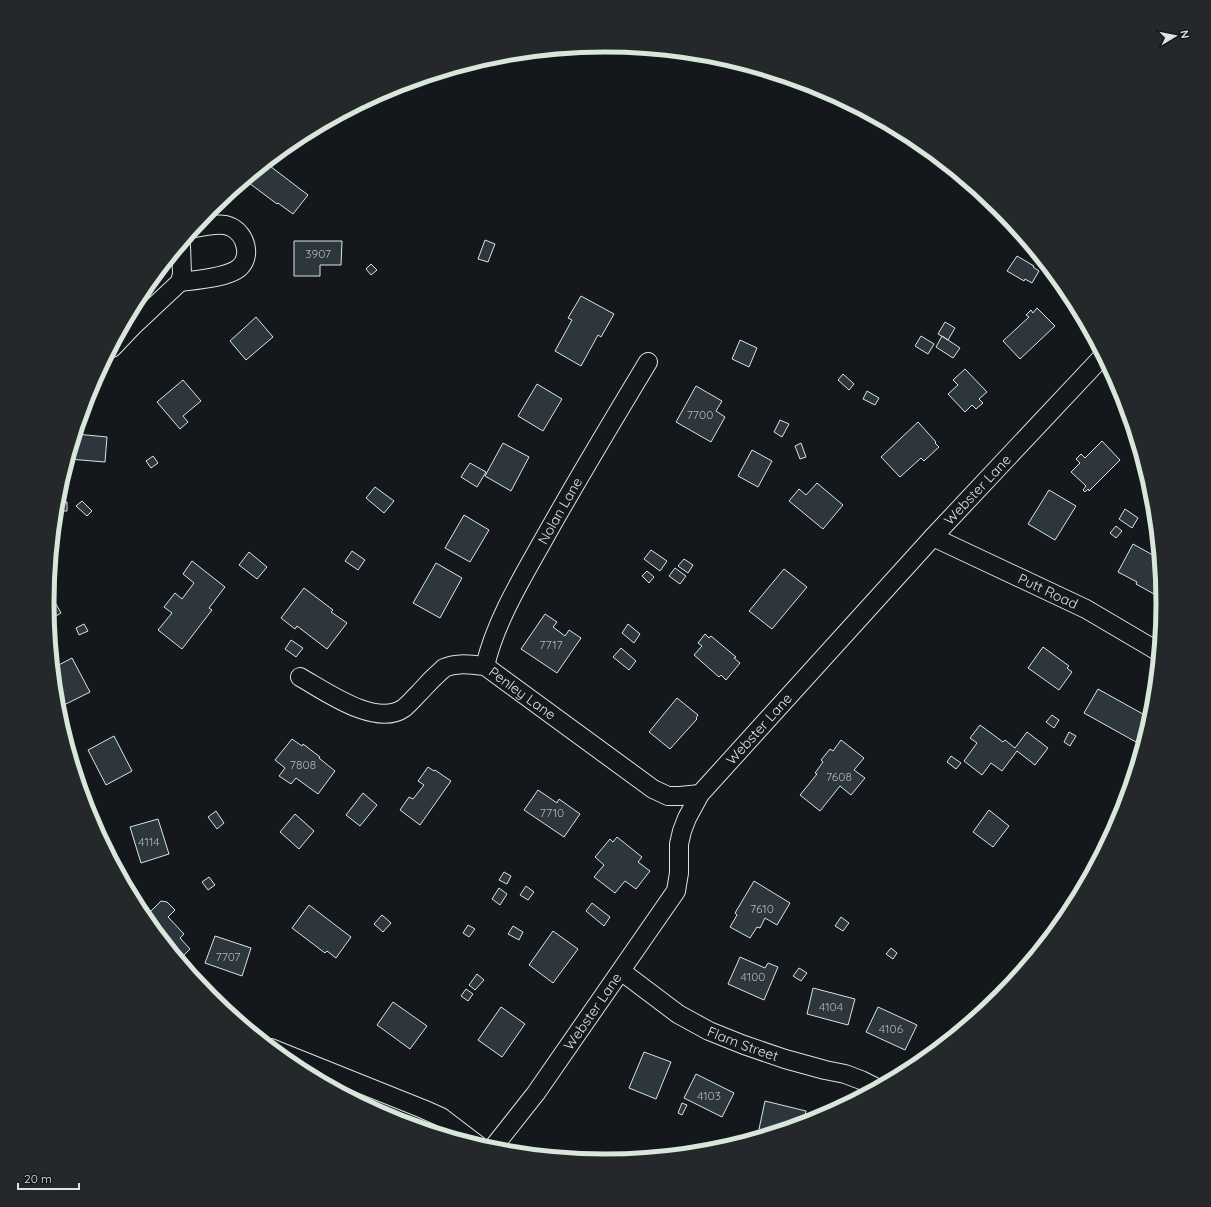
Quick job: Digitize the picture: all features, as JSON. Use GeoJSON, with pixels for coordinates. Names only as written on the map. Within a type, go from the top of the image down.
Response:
{"type":"FeatureCollection","features":[{"type":"Feature","properties":{"kind":"street"},"geometry":{"type":"LineString","coordinates":[[180,282],[223,275],[238,269],[245,261],[245,243],[239,233],[230,226],[218,225],[204,227]]}},
{"type":"Feature","properties":{"kind":"street"},"geometry":{"type":"LineString","coordinates":[[124,335],[180,282],[182,274],[181,252]]}},
{"type":"Feature","properties":{"kind":"street","name":"Webster Lane"},"geometry":{"type":"LineString","coordinates":[[496,1144],[536,1094],[676,891],[679,873],[679,844],[682,831],[700,794],[933,536],[1100,359]]}},
{"type":"Feature","properties":{"kind":"street","name":"Nolan Lane"},"geometry":{"type":"LineString","coordinates":[[485,666],[494,635],[531,562],[580,475],[648,362]]}},
{"type":"Feature","properties":{"kind":"street","name":"Putt Road"},"geometry":{"type":"LineString","coordinates":[[933,536],[1086,609],[1155,650]]}},
{"type":"Feature","properties":{"kind":"street","name":"Penley Lane"},"geometry":{"type":"LineString","coordinates":[[300,676],[344,702],[364,711],[380,714],[390,713],[404,708],[444,668],[451,665],[463,664],[485,666],[653,789],[668,796],[700,794]]}},
{"type":"Feature","properties":{"kind":"street","name":"Flam Street"},"geometry":{"type":"LineString","coordinates":[[621,972],[678,1014],[709,1031],[785,1059],[845,1074],[872,1086]]}},
{"type":"Feature","properties":{"kind":"street"},"geometry":{"type":"LineString","coordinates":[[289,1055],[435,1114],[467,1137]]}},
{"type":"Feature","properties":{"kind":"building"},"geometry":{"type":"Polygon","coordinates":[[[270,166],[308,195],[293,214],[278,203],[277,204],[249,183],[270,166]]]}},
{"type":"Feature","properties":{"kind":"building"},"geometry":{"type":"Polygon","coordinates":[[[485,240],[495,244],[488,262],[478,259],[485,240]]]}},
{"type":"Feature","properties":{"kind":"building"},"geometry":{"type":"Polygon","coordinates":[[[294,241],[342,241],[341,265],[320,265],[320,276],[294,276],[294,241]]]}},
{"type":"Feature","properties":{"kind":"building"},"geometry":{"type":"Polygon","coordinates":[[[1017,256],[1034,266],[1033,267],[1039,271],[1032,283],[1025,279],[1024,281],[1007,271],[1017,256]]]}},
{"type":"Feature","properties":{"kind":"building"},"geometry":{"type":"Polygon","coordinates":[[[371,264],[377,270],[371,275],[366,269],[371,264]]]}},
{"type":"Feature","properties":{"kind":"building"},"geometry":{"type":"Polygon","coordinates":[[[581,296],[614,314],[601,337],[598,335],[581,366],[555,351],[572,320],[568,318],[581,296]]]}},
{"type":"Feature","properties":{"kind":"building"},"geometry":{"type":"Polygon","coordinates":[[[1037,308],[1055,326],[1020,359],[1003,341],[1029,317],[1026,315],[1031,310],[1033,313],[1037,308]]]}},
{"type":"Feature","properties":{"kind":"building"},"geometry":{"type":"Polygon","coordinates":[[[256,317],[273,337],[246,360],[230,341],[256,317]]]}},
{"type":"Feature","properties":{"kind":"building"},"geometry":{"type":"Polygon","coordinates":[[[945,322],[955,328],[948,340],[938,334],[945,322]]]}},
{"type":"Feature","properties":{"kind":"building"},"geometry":{"type":"Polygon","coordinates":[[[921,336],[934,344],[928,354],[915,346],[921,336]]]}},
{"type":"Feature","properties":{"kind":"building"},"geometry":{"type":"Polygon","coordinates":[[[942,336],[960,348],[953,358],[936,347],[942,336]]]}},
{"type":"Feature","properties":{"kind":"building"},"geometry":{"type":"Polygon","coordinates":[[[740,340],[757,348],[749,367],[732,359],[740,340]]]}},
{"type":"Feature","properties":{"kind":"building"},"geometry":{"type":"Polygon","coordinates":[[[965,369],[987,392],[979,399],[983,403],[976,409],[972,405],[965,412],[948,394],[958,385],[953,380],[965,369]]]}},
{"type":"Feature","properties":{"kind":"building"},"geometry":{"type":"Polygon","coordinates":[[[843,374],[854,384],[849,390],[838,380],[843,374]]]}},
{"type":"Feature","properties":{"kind":"building"},"geometry":{"type":"Polygon","coordinates":[[[183,380],[201,401],[183,416],[188,422],[180,429],[157,402],[183,380]]]}},
{"type":"Feature","properties":{"kind":"building"},"geometry":{"type":"Polygon","coordinates":[[[537,384],[562,399],[543,431],[518,416],[537,384]]]}},
{"type":"Feature","properties":{"kind":"building"},"geometry":{"type":"Polygon","coordinates":[[[696,386],[722,401],[716,411],[725,417],[711,442],[676,422],[696,386]]]}},
{"type":"Feature","properties":{"kind":"building"},"geometry":{"type":"Polygon","coordinates":[[[867,391],[879,398],[875,405],[863,399],[867,391]]]}},
{"type":"Feature","properties":{"kind":"building"},"geometry":{"type":"Polygon","coordinates":[[[780,420],[789,424],[782,437],[774,432],[780,420]]]}},
{"type":"Feature","properties":{"kind":"building"},"geometry":{"type":"Polygon","coordinates":[[[918,422],[939,447],[924,461],[921,458],[900,477],[881,457],[918,422]]]}},
{"type":"Feature","properties":{"kind":"building"},"geometry":{"type":"Polygon","coordinates":[[[81,434],[107,437],[105,462],[73,459],[81,434]]]}},
{"type":"Feature","properties":{"kind":"building"},"geometry":{"type":"Polygon","coordinates":[[[1102,441],[1120,460],[1089,491],[1088,489],[1085,492],[1083,490],[1086,486],[1071,472],[1080,463],[1076,459],[1081,454],[1085,458],[1102,441]]]}},
{"type":"Feature","properties":{"kind":"building"},"geometry":{"type":"Polygon","coordinates":[[[503,443],[529,457],[511,491],[485,476],[503,443]]]}},
{"type":"Feature","properties":{"kind":"building"},"geometry":{"type":"Polygon","coordinates":[[[801,443],[806,457],[800,459],[795,446],[801,443]]]}},
{"type":"Feature","properties":{"kind":"building"},"geometry":{"type":"Polygon","coordinates":[[[752,450],[772,461],[758,487],[738,476],[752,450]]]}},
{"type":"Feature","properties":{"kind":"building"},"geometry":{"type":"Polygon","coordinates":[[[153,456],[158,463],[151,468],[146,461],[153,456]]]}},
{"type":"Feature","properties":{"kind":"building"},"geometry":{"type":"Polygon","coordinates":[[[470,463],[486,472],[477,487],[461,477],[470,463]]]}},
{"type":"Feature","properties":{"kind":"building"},"geometry":{"type":"Polygon","coordinates":[[[817,483],[843,505],[823,529],[789,501],[799,489],[806,495],[817,483]]]}},
{"type":"Feature","properties":{"kind":"building"},"geometry":{"type":"Polygon","coordinates":[[[375,487],[394,501],[384,513],[366,498],[375,487]]]}},
{"type":"Feature","properties":{"kind":"building"},"geometry":{"type":"Polygon","coordinates":[[[1049,490],[1076,506],[1055,540],[1028,524],[1049,490]]]}},
{"type":"Feature","properties":{"kind":"building"},"geometry":{"type":"Polygon","coordinates":[[[82,501],[92,511],[87,516],[76,506],[82,501]]]}},
{"type":"Feature","properties":{"kind":"building"},"geometry":{"type":"Polygon","coordinates":[[[64,502],[67,502],[67,511],[62,511],[64,502]]]}},
{"type":"Feature","properties":{"kind":"building"},"geometry":{"type":"Polygon","coordinates":[[[1125,509],[1138,518],[1132,528],[1119,519],[1125,509]]]}},
{"type":"Feature","properties":{"kind":"building"},"geometry":{"type":"Polygon","coordinates":[[[464,515],[489,530],[470,562],[445,548],[464,515]]]}},
{"type":"Feature","properties":{"kind":"building"},"geometry":{"type":"Polygon","coordinates":[[[1116,526],[1122,531],[1116,538],[1110,533],[1116,526]]]}},
{"type":"Feature","properties":{"kind":"building"},"geometry":{"type":"Polygon","coordinates":[[[1133,544],[1155,556],[1157,596],[1136,584],[1137,582],[1118,572],[1133,544]]]}},
{"type":"Feature","properties":{"kind":"building"},"geometry":{"type":"Polygon","coordinates":[[[651,550],[667,561],[660,571],[644,559],[651,550]]]}},
{"type":"Feature","properties":{"kind":"building"},"geometry":{"type":"Polygon","coordinates":[[[352,551],[365,560],[358,570],[345,561],[352,551]]]}},
{"type":"Feature","properties":{"kind":"building"},"geometry":{"type":"Polygon","coordinates":[[[249,552],[267,567],[257,579],[239,565],[249,552]]]}},
{"type":"Feature","properties":{"kind":"building"},"geometry":{"type":"Polygon","coordinates":[[[684,559],[693,565],[688,573],[678,566],[684,559]]]}},
{"type":"Feature","properties":{"kind":"building"},"geometry":{"type":"Polygon","coordinates":[[[192,561],[225,587],[209,608],[212,610],[182,649],[158,630],[172,613],[164,607],[175,593],[182,599],[194,583],[183,574],[192,561]]]}},
{"type":"Feature","properties":{"kind":"building"},"geometry":{"type":"Polygon","coordinates":[[[436,563],[462,578],[440,618],[413,603],[436,563]]]}},
{"type":"Feature","properties":{"kind":"building"},"geometry":{"type":"Polygon","coordinates":[[[675,568],[686,576],[680,584],[669,576],[675,568]]]}},
{"type":"Feature","properties":{"kind":"building"},"geometry":{"type":"Polygon","coordinates":[[[784,569],[807,587],[772,629],[749,611],[784,569]]]}},
{"type":"Feature","properties":{"kind":"building"},"geometry":{"type":"Polygon","coordinates":[[[647,571],[654,577],[649,583],[642,576],[647,571]]]}},
{"type":"Feature","properties":{"kind":"building"},"geometry":{"type":"Polygon","coordinates":[[[304,588],[333,610],[331,612],[347,623],[327,649],[297,626],[295,629],[281,618],[304,588]]]}},
{"type":"Feature","properties":{"kind":"building"},"geometry":{"type":"Polygon","coordinates":[[[56,604],[61,613],[54,617],[54,605],[56,604]]]}},
{"type":"Feature","properties":{"kind":"building"},"geometry":{"type":"Polygon","coordinates":[[[545,614],[557,622],[553,627],[565,636],[569,630],[581,638],[557,673],[521,649],[545,614]]]}},
{"type":"Feature","properties":{"kind":"building"},"geometry":{"type":"Polygon","coordinates":[[[84,624],[88,631],[79,635],[76,628],[84,624]]]}},
{"type":"Feature","properties":{"kind":"building"},"geometry":{"type":"Polygon","coordinates":[[[628,624],[640,634],[634,643],[622,633],[628,624]]]}},
{"type":"Feature","properties":{"kind":"building"},"geometry":{"type":"Polygon","coordinates":[[[705,634],[709,638],[711,636],[736,657],[734,658],[740,663],[726,680],[721,675],[719,677],[694,655],[702,646],[698,643],[705,634]]]}},
{"type":"Feature","properties":{"kind":"building"},"geometry":{"type":"Polygon","coordinates":[[[291,640],[303,648],[296,657],[285,649],[291,640]]]}},
{"type":"Feature","properties":{"kind":"building"},"geometry":{"type":"Polygon","coordinates":[[[1043,647],[1069,666],[1067,668],[1072,672],[1059,690],[1028,668],[1043,647]]]}},
{"type":"Feature","properties":{"kind":"building"},"geometry":{"type":"Polygon","coordinates":[[[621,648],[636,661],[629,670],[613,657],[621,648]]]}},
{"type":"Feature","properties":{"kind":"building"},"geometry":{"type":"Polygon","coordinates":[[[72,658],[90,692],[64,705],[58,665],[72,658]]]}},
{"type":"Feature","properties":{"kind":"building"},"geometry":{"type":"Polygon","coordinates":[[[1098,689],[1145,715],[1141,734],[1136,742],[1084,713],[1098,689]]]}},
{"type":"Feature","properties":{"kind":"building"},"geometry":{"type":"Polygon","coordinates":[[[677,698],[698,715],[696,718],[697,719],[670,749],[649,732],[677,698]]]}},
{"type":"Feature","properties":{"kind":"building"},"geometry":{"type":"Polygon","coordinates":[[[1052,715],[1059,720],[1054,728],[1046,722],[1052,715]]]}},
{"type":"Feature","properties":{"kind":"building"},"geometry":{"type":"Polygon","coordinates":[[[980,725],[1003,742],[1005,740],[1015,748],[1027,732],[1048,748],[1035,765],[1017,751],[1002,771],[991,763],[982,775],[964,761],[977,743],[970,738],[980,725]]]}},
{"type":"Feature","properties":{"kind":"building"},"geometry":{"type":"Polygon","coordinates":[[[1069,732],[1076,736],[1070,746],[1064,742],[1069,732]]]}},
{"type":"Feature","properties":{"kind":"building"},"geometry":{"type":"Polygon","coordinates":[[[114,736],[132,771],[106,785],[88,750],[114,736]]]}},
{"type":"Feature","properties":{"kind":"building"},"geometry":{"type":"Polygon","coordinates":[[[292,739],[302,746],[303,744],[335,771],[318,794],[296,778],[291,784],[279,776],[285,768],[275,760],[292,739]]]}},
{"type":"Feature","properties":{"kind":"building"},"geometry":{"type":"Polygon","coordinates":[[[841,740],[864,758],[854,770],[865,778],[851,795],[840,786],[820,811],[800,795],[817,774],[815,773],[823,762],[821,760],[830,749],[833,751],[841,740]]]}},
{"type":"Feature","properties":{"kind":"building"},"geometry":{"type":"Polygon","coordinates":[[[951,756],[961,763],[956,769],[947,762],[951,756]]]}},
{"type":"Feature","properties":{"kind":"building"},"geometry":{"type":"Polygon","coordinates":[[[428,767],[451,781],[420,825],[400,810],[409,797],[413,799],[424,785],[418,781],[428,767]]]}},
{"type":"Feature","properties":{"kind":"building"},"geometry":{"type":"Polygon","coordinates":[[[538,790],[557,803],[559,799],[580,814],[564,837],[524,810],[538,790]]]}},
{"type":"Feature","properties":{"kind":"building"},"geometry":{"type":"Polygon","coordinates":[[[363,793],[377,805],[360,826],[346,815],[363,793]]]}},
{"type":"Feature","properties":{"kind":"building"},"geometry":{"type":"Polygon","coordinates":[[[989,810],[1009,826],[993,847],[973,832],[989,810]]]}},
{"type":"Feature","properties":{"kind":"building"},"geometry":{"type":"Polygon","coordinates":[[[216,811],[224,823],[217,829],[208,817],[216,811]]]}},
{"type":"Feature","properties":{"kind":"building"},"geometry":{"type":"Polygon","coordinates":[[[295,814],[314,831],[299,849],[280,832],[295,814]]]}},
{"type":"Feature","properties":{"kind":"building"},"geometry":{"type":"Polygon","coordinates":[[[158,819],[169,854],[141,863],[130,827],[158,819]]]}},
{"type":"Feature","properties":{"kind":"building"},"geometry":{"type":"Polygon","coordinates":[[[617,837],[642,857],[638,862],[650,871],[636,889],[625,881],[615,893],[594,877],[604,865],[595,857],[610,839],[613,842],[617,837]]]}},
{"type":"Feature","properties":{"kind":"building"},"geometry":{"type":"Polygon","coordinates":[[[504,872],[511,876],[507,884],[499,880],[504,872]]]}},
{"type":"Feature","properties":{"kind":"building"},"geometry":{"type":"Polygon","coordinates":[[[209,877],[215,885],[208,890],[202,882],[209,877]]]}},
{"type":"Feature","properties":{"kind":"building"},"geometry":{"type":"Polygon","coordinates":[[[754,881],[790,903],[777,925],[765,918],[760,928],[757,927],[750,938],[730,927],[737,915],[735,913],[754,881]]]}},
{"type":"Feature","properties":{"kind":"building"},"geometry":{"type":"Polygon","coordinates":[[[526,886],[534,892],[528,900],[520,895],[526,886]]]}},
{"type":"Feature","properties":{"kind":"building"},"geometry":{"type":"Polygon","coordinates":[[[499,888],[507,894],[500,905],[492,899],[499,888]]]}},
{"type":"Feature","properties":{"kind":"building"},"geometry":{"type":"Polygon","coordinates":[[[161,901],[167,902],[175,910],[168,917],[184,934],[180,938],[190,949],[182,957],[168,939],[149,913],[161,901]]]}},
{"type":"Feature","properties":{"kind":"building"},"geometry":{"type":"Polygon","coordinates":[[[592,903],[610,917],[604,926],[586,911],[592,903]]]}},
{"type":"Feature","properties":{"kind":"building"},"geometry":{"type":"Polygon","coordinates":[[[309,905],[351,937],[336,958],[327,951],[325,953],[292,928],[309,905]]]}},
{"type":"Feature","properties":{"kind":"building"},"geometry":{"type":"Polygon","coordinates":[[[382,915],[391,923],[383,932],[374,924],[382,915]]]}},
{"type":"Feature","properties":{"kind":"building"},"geometry":{"type":"Polygon","coordinates":[[[841,917],[849,923],[843,931],[835,926],[841,917]]]}},
{"type":"Feature","properties":{"kind":"building"},"geometry":{"type":"Polygon","coordinates":[[[468,925],[475,929],[469,937],[463,933],[468,925]]]}},
{"type":"Feature","properties":{"kind":"building"},"geometry":{"type":"Polygon","coordinates":[[[513,926],[523,932],[519,940],[508,934],[513,926]]]}},
{"type":"Feature","properties":{"kind":"building"},"geometry":{"type":"Polygon","coordinates":[[[553,931],[578,949],[553,983],[529,965],[553,931]]]}},
{"type":"Feature","properties":{"kind":"building"},"geometry":{"type":"Polygon","coordinates":[[[215,936],[251,948],[242,976],[205,963],[215,936]]]}},
{"type":"Feature","properties":{"kind":"building"},"geometry":{"type":"Polygon","coordinates":[[[891,948],[897,953],[893,959],[886,954],[891,948]]]}},
{"type":"Feature","properties":{"kind":"building"},"geometry":{"type":"Polygon","coordinates":[[[740,957],[765,968],[768,963],[778,967],[764,1000],[728,984],[740,957]]]}},
{"type":"Feature","properties":{"kind":"building"},"geometry":{"type":"Polygon","coordinates":[[[799,968],[807,973],[801,981],[793,976],[799,968]]]}},
{"type":"Feature","properties":{"kind":"building"},"geometry":{"type":"Polygon","coordinates":[[[477,974],[484,980],[475,990],[469,985],[477,974]]]}},
{"type":"Feature","properties":{"kind":"building"},"geometry":{"type":"Polygon","coordinates":[[[813,988],[855,999],[848,1025],[807,1014],[813,988]]]}},
{"type":"Feature","properties":{"kind":"building"},"geometry":{"type":"Polygon","coordinates":[[[466,989],[473,994],[468,1001],[461,996],[466,989]]]}},
{"type":"Feature","properties":{"kind":"building"},"geometry":{"type":"Polygon","coordinates":[[[393,1002],[427,1026],[410,1049],[377,1025],[393,1002]]]}},
{"type":"Feature","properties":{"kind":"building"},"geometry":{"type":"Polygon","coordinates":[[[501,1007],[525,1024],[502,1057],[478,1040],[501,1007]]]}},
{"type":"Feature","properties":{"kind":"building"},"geometry":{"type":"Polygon","coordinates":[[[878,1007],[917,1025],[905,1050],[866,1032],[878,1007]]]}},
{"type":"Feature","properties":{"kind":"building"},"geometry":{"type":"Polygon","coordinates":[[[644,1052],[671,1062],[656,1099],[629,1088],[644,1052]]]}},
{"type":"Feature","properties":{"kind":"building"},"geometry":{"type":"Polygon","coordinates":[[[696,1074],[734,1093],[722,1117],[684,1098],[696,1074]]]}},
{"type":"Feature","properties":{"kind":"building"},"geometry":{"type":"Polygon","coordinates":[[[765,1101],[806,1111],[804,1118],[766,1131],[759,1129],[765,1101]]]}},
{"type":"Feature","properties":{"kind":"building"},"geometry":{"type":"Polygon","coordinates":[[[682,1103],[687,1105],[682,1115],[678,1113],[682,1103]]]}}]}
